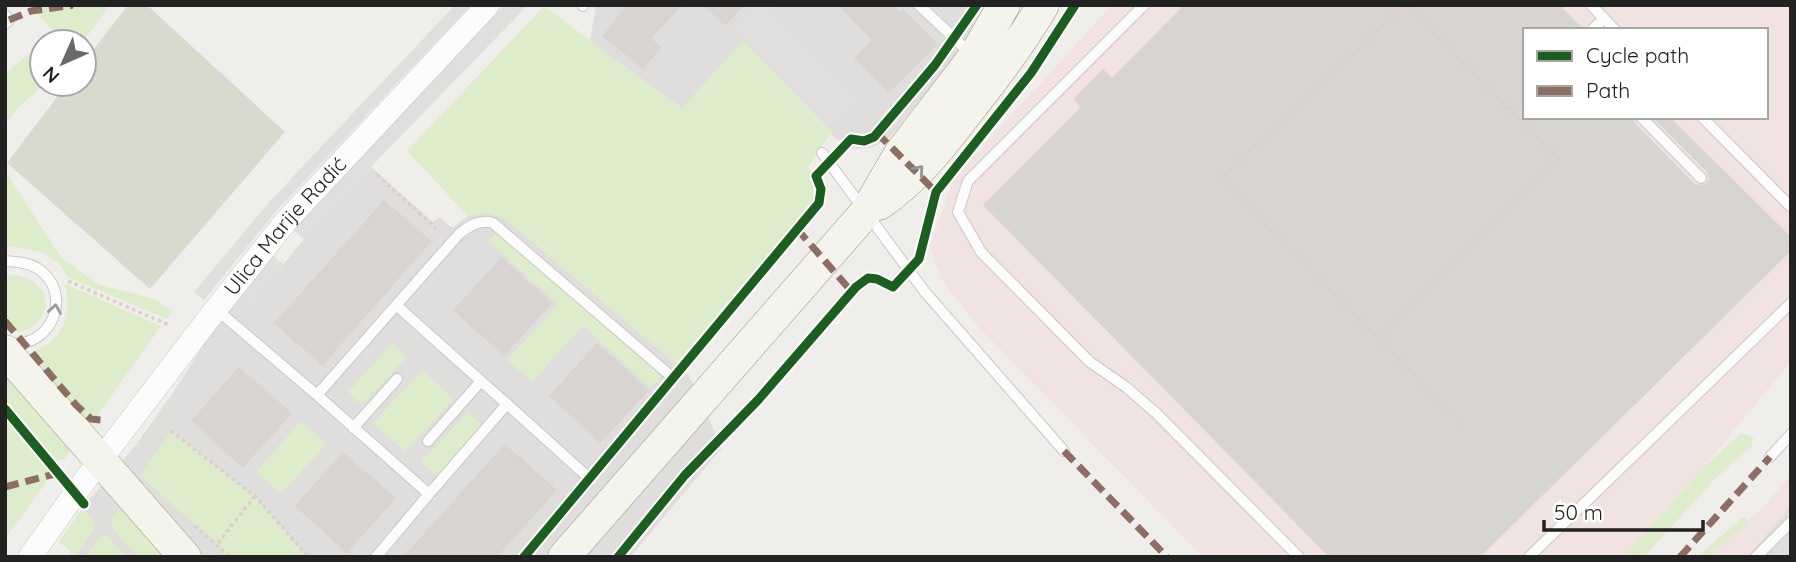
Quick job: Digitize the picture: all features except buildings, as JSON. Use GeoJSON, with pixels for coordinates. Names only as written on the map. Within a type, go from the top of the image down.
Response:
{"type":"FeatureCollection","features":[{"type":"Feature","properties":{"kind":"street","name":"Ulica Marije Radić"},"geometry":{"type":"LineString","coordinates":[[30,557],[216,309],[318,185],[488,5]]}},
{"type":"Feature","properties":{"kind":"street"},"geometry":{"type":"LineString","coordinates":[[564,557],[866,212],[899,155],[974,57],[1004,5]]}},
{"type":"Feature","properties":{"kind":"street"},"geometry":{"type":"LineString","coordinates":[[866,212],[909,181],[950,135],[1024,38],[1043,5]]}},
{"type":"Feature","properties":{"kind":"street"},"geometry":{"type":"LineString","coordinates":[[5,351],[185,557]]}},
{"type":"Feature","properties":{"kind":"lane"},"geometry":{"type":"LineString","coordinates":[[919,5],[974,57]]}},
{"type":"Feature","properties":{"kind":"lane"},"geometry":{"type":"LineString","coordinates":[[1144,5],[968,181],[958,212],[981,252],[1090,362],[1126,387],[1156,413],[1298,557]]}},
{"type":"Feature","properties":{"kind":"lane"},"geometry":{"type":"LineString","coordinates":[[1591,5],[1613,28]]}},
{"type":"Feature","properties":{"kind":"lane"},"geometry":{"type":"LineString","coordinates":[[5,15],[9,20],[5,24]]}},
{"type":"Feature","properties":{"kind":"lane"},"geometry":{"type":"LineString","coordinates":[[1594,28],[1604,18]]}},
{"type":"Feature","properties":{"kind":"lane"},"geometry":{"type":"LineString","coordinates":[[1643,119],[1701,178]]}},
{"type":"Feature","properties":{"kind":"lane"},"geometry":{"type":"LineString","coordinates":[[1704,119],[1791,207]]}},
{"type":"Feature","properties":{"kind":"lane"},"geometry":{"type":"LineString","coordinates":[[821,153],[925,292],[1064,451]]}},
{"type":"Feature","properties":{"kind":"lane"},"geometry":{"type":"LineString","coordinates":[[317,395],[452,242],[462,232],[486,221],[493,223],[672,377]]}},
{"type":"Feature","properties":{"kind":"lane"},"geometry":{"type":"LineString","coordinates":[[5,261],[28,264],[43,273],[55,291],[57,307],[50,326],[37,337],[19,344],[5,342]]}},
{"type":"Feature","properties":{"kind":"lane"},"geometry":{"type":"LineString","coordinates":[[1529,557],[1791,303]]}},
{"type":"Feature","properties":{"kind":"lane"},"geometry":{"type":"LineString","coordinates":[[396,305],[589,478]]}},
{"type":"Feature","properties":{"kind":"lane"},"geometry":{"type":"LineString","coordinates":[[216,309],[429,494]]}},
{"type":"Feature","properties":{"kind":"lane"},"geometry":{"type":"LineString","coordinates":[[353,428],[397,379]]}},
{"type":"Feature","properties":{"kind":"lane"},"geometry":{"type":"LineString","coordinates":[[428,441],[481,381]]}},
{"type":"Feature","properties":{"kind":"lane"},"geometry":{"type":"LineString","coordinates":[[376,557],[507,404]]}},
{"type":"Feature","properties":{"kind":"lane"},"geometry":{"type":"LineString","coordinates":[[1770,457],[1791,434]]}},
{"type":"Feature","properties":{"kind":"lane"},"geometry":{"type":"LineString","coordinates":[[1756,557],[1791,522]]}},
{"type":"Feature","properties":{"kind":"path"},"geometry":{"type":"LineString","coordinates":[[1377,337],[1557,158],[1406,5],[1222,178],[1377,337],[1464,426]]}},
{"type":"Feature","properties":{"kind":"path"},"geometry":{"type":"LineString","coordinates":[[377,175],[452,242]]}},
{"type":"Feature","properties":{"kind":"path"},"geometry":{"type":"LineString","coordinates":[[66,280],[169,325]]}},
{"type":"Feature","properties":{"kind":"path"},"geometry":{"type":"LineString","coordinates":[[171,431],[255,496],[307,557]]}},
{"type":"Feature","properties":{"kind":"path"},"geometry":{"type":"LineString","coordinates":[[217,544],[255,496]]}},
{"type":"Feature","properties":{"kind":"shaded area"},"geometry":{"type":"Polygon","coordinates":[[[128,5],[147,5],[285,132],[150,289],[7,163],[56,98],[98,98],[98,44],[128,5]]]}},
{"type":"Feature","properties":{"kind":"shaded area"},"geometry":{"type":"Polygon","coordinates":[[[455,5],[471,5],[276,211],[204,300],[194,292],[270,201],[455,5]]]}},
{"type":"Feature","properties":{"kind":"shaded area"},"geometry":{"type":"Polygon","coordinates":[[[505,5],[528,5],[304,239],[292,229],[352,163],[505,5]]]}},
{"type":"Feature","properties":{"kind":"shaded area"},"geometry":{"type":"Polygon","coordinates":[[[596,5],[978,5],[986,13],[950,64],[890,137],[874,147],[858,149],[849,147],[831,135],[832,132],[743,41],[682,109],[590,41],[596,5]]]}},
{"type":"Feature","properties":{"kind":"shaded area"},"geometry":{"type":"Polygon","coordinates":[[[752,5],[767,5],[860,100],[831,128],[731,26],[752,5]]]}},
{"type":"Feature","properties":{"kind":"shaded area"},"geometry":{"type":"Polygon","coordinates":[[[1112,5],[1791,5],[1791,361],[1704,467],[1623,557],[1203,557],[979,328],[941,279],[930,247],[953,179],[1112,5]]]}},
{"type":"Feature","properties":{"kind":"shaded area"},"geometry":{"type":"Polygon","coordinates":[[[371,167],[433,222],[439,217],[452,228],[468,216],[481,212],[507,220],[689,375],[722,448],[630,557],[68,557],[71,551],[59,542],[90,499],[132,450],[177,387],[206,340],[241,294],[252,303],[304,239],[371,167]]]}},
{"type":"Feature","properties":{"kind":"shaded area"},"geometry":{"type":"Polygon","coordinates":[[[271,254],[283,264],[253,303],[240,294],[271,254]]]}},
{"type":"Feature","properties":{"kind":"shaded area"},"geometry":{"type":"Polygon","coordinates":[[[1791,475],[1791,557],[1705,557],[1762,508],[1791,475]]]}},
{"type":"Feature","properties":{"kind":"shaded area"},"geometry":{"type":"Polygon","coordinates":[[[1791,506],[1791,557],[1747,557],[1791,506]]]}},
{"type":"Feature","properties":{"kind":"green space"},"geometry":{"type":"Polygon","coordinates":[[[30,5],[110,5],[93,28],[51,28],[30,5]]]}},
{"type":"Feature","properties":{"kind":"green space"},"geometry":{"type":"Polygon","coordinates":[[[544,6],[681,109],[743,41],[832,132],[808,167],[815,185],[811,204],[676,364],[507,220],[487,213],[468,216],[407,151],[544,6]]]}},
{"type":"Feature","properties":{"kind":"green space"},"geometry":{"type":"Polygon","coordinates":[[[28,55],[29,98],[5,124],[5,73],[28,55]]]}},
{"type":"Feature","properties":{"kind":"green space"},"geometry":{"type":"Polygon","coordinates":[[[5,171],[62,258],[99,285],[154,299],[172,311],[167,319],[69,278],[57,262],[42,252],[5,246],[5,171]]]}},
{"type":"Feature","properties":{"kind":"green space"},"geometry":{"type":"Polygon","coordinates":[[[502,226],[663,375],[651,388],[583,326],[532,382],[507,360],[558,304],[488,241],[502,226]]]}},
{"type":"Feature","properties":{"kind":"green space"},"geometry":{"type":"Polygon","coordinates":[[[5,274],[25,278],[38,286],[45,296],[45,308],[41,318],[32,327],[20,332],[5,331],[5,274]]]}},
{"type":"Feature","properties":{"kind":"green space"},"geometry":{"type":"Polygon","coordinates":[[[65,284],[161,326],[90,426],[25,355],[48,344],[62,329],[67,309],[65,284]]]}},
{"type":"Feature","properties":{"kind":"green space"},"geometry":{"type":"Polygon","coordinates":[[[392,343],[407,357],[362,405],[348,392],[392,343]]]}},
{"type":"Feature","properties":{"kind":"green space"},"geometry":{"type":"Polygon","coordinates":[[[5,367],[73,446],[64,460],[55,460],[5,402],[5,367]]]}},
{"type":"Feature","properties":{"kind":"green space"},"geometry":{"type":"Polygon","coordinates":[[[422,370],[454,399],[405,452],[373,423],[422,370]]]}},
{"type":"Feature","properties":{"kind":"green space"},"geometry":{"type":"Polygon","coordinates":[[[468,412],[484,427],[438,477],[421,462],[468,412]]]}},
{"type":"Feature","properties":{"kind":"green space"},"geometry":{"type":"Polygon","coordinates":[[[5,418],[49,470],[47,481],[5,539],[5,418]]]}},
{"type":"Feature","properties":{"kind":"green space"},"geometry":{"type":"Polygon","coordinates":[[[301,421],[327,443],[281,494],[256,472],[301,421]]]}},
{"type":"Feature","properties":{"kind":"green space"},"geometry":{"type":"Polygon","coordinates":[[[171,431],[255,496],[308,557],[228,557],[217,544],[140,476],[171,431]]]}},
{"type":"Feature","properties":{"kind":"green space"},"geometry":{"type":"Polygon","coordinates":[[[1741,433],[1753,437],[1752,446],[1715,479],[1644,557],[1623,557],[1704,467],[1741,433]]]}},
{"type":"Feature","properties":{"kind":"green space"},"geometry":{"type":"Polygon","coordinates":[[[123,505],[167,557],[138,557],[113,529],[112,518],[123,505]]]}},
{"type":"Feature","properties":{"kind":"green space"},"geometry":{"type":"Polygon","coordinates":[[[82,509],[92,518],[95,528],[75,557],[68,557],[71,551],[59,542],[82,509]]]}},
{"type":"Feature","properties":{"kind":"green space"},"geometry":{"type":"Polygon","coordinates":[[[1743,517],[1749,522],[1708,557],[1697,557],[1743,517]]]}},
{"type":"Feature","properties":{"kind":"green space"},"geometry":{"type":"Polygon","coordinates":[[[105,535],[126,557],[85,557],[98,539],[105,535]]]}},
{"type":"Feature","properties":{"kind":"marked path"},"geometry":{"type":"LineString","coordinates":[[9,20],[31,11],[73,5]]}},
{"type":"Feature","properties":{"kind":"marked path"},"geometry":{"type":"LineString","coordinates":[[877,133],[936,192]]}},
{"type":"Feature","properties":{"kind":"marked path"},"geometry":{"type":"LineString","coordinates":[[797,229],[852,292]]}},
{"type":"Feature","properties":{"kind":"marked path"},"geometry":{"type":"LineString","coordinates":[[5,321],[76,405],[91,419],[101,420]]}},
{"type":"Feature","properties":{"kind":"marked path"},"geometry":{"type":"LineString","coordinates":[[1064,451],[1167,557]]}},
{"type":"Feature","properties":{"kind":"marked path"},"geometry":{"type":"LineString","coordinates":[[1680,557],[1770,457]]}},
{"type":"Feature","properties":{"kind":"marked path"},"geometry":{"type":"LineString","coordinates":[[5,487],[59,473]]}},
{"type":"Feature","properties":{"kind":"cycle path"},"geometry":{"type":"LineString","coordinates":[[524,557],[819,203],[821,189],[816,176],[851,139],[864,141],[874,137],[935,65],[977,5]]}},
{"type":"Feature","properties":{"kind":"cycle path"},"geometry":{"type":"LineString","coordinates":[[618,557],[685,475],[758,400],[856,287],[868,278],[877,279],[893,287],[919,259],[936,192],[1031,73],[1075,5]]}},
{"type":"Feature","properties":{"kind":"cycle path"},"geometry":{"type":"LineString","coordinates":[[5,409],[84,504]]}}]}
